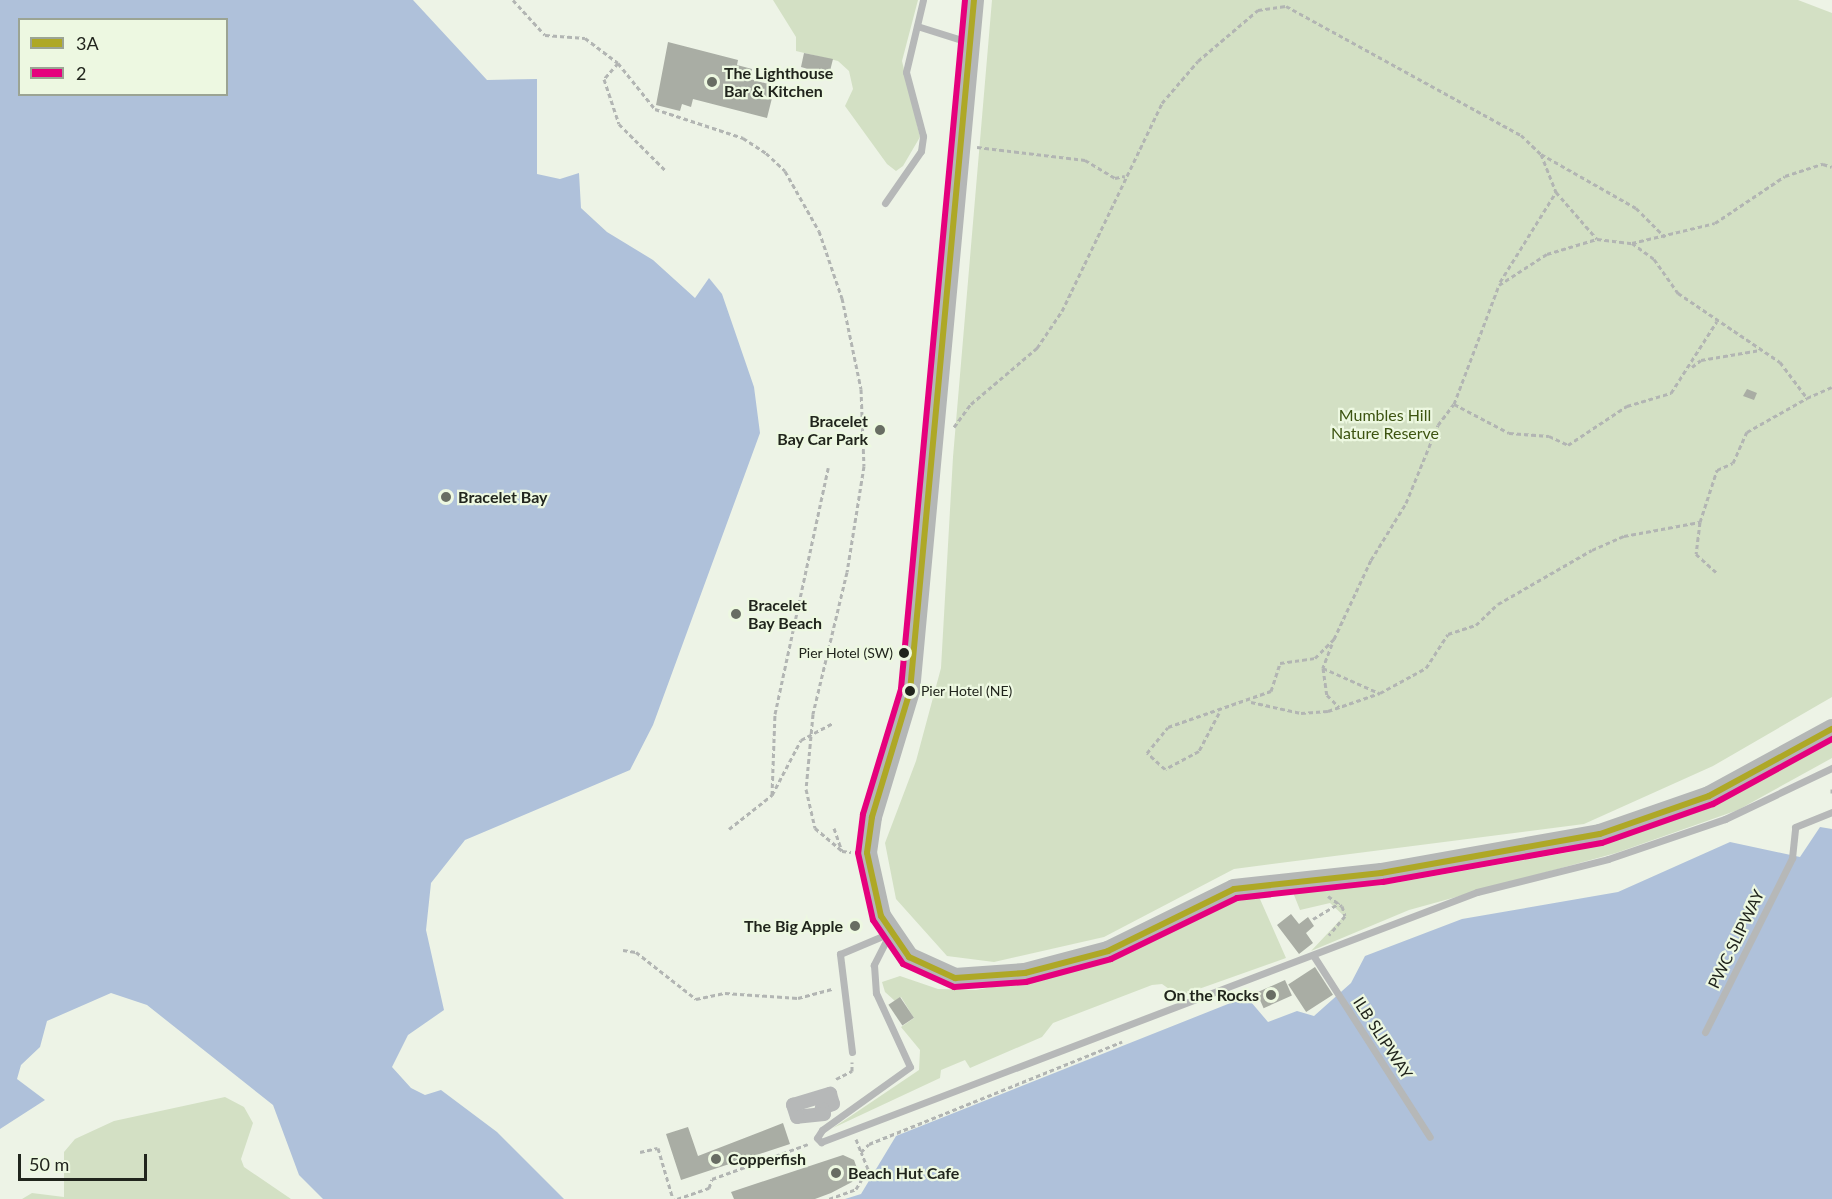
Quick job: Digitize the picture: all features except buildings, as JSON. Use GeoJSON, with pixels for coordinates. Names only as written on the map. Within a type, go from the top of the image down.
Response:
{"type":"FeatureCollection","features":[{"type":"Feature","properties":{"kind":"main road"},"geometry":{"type":"LineString","coordinates":[[974,0],[968,42],[910,691],[872,817],[867,853],[873,895],[890,933],[909,957],[936,973],[974,978],[1025,973],[1108,951],[1234,889],[1381,873],[1600,834],[1709,796],[1832,729]]}},
{"type":"Feature","properties":{"kind":"lane"},"geometry":{"type":"LineString","coordinates":[[885,203],[921,151],[923,136],[906,72],[923,0]]}},
{"type":"Feature","properties":{"kind":"lane"},"geometry":{"type":"LineString","coordinates":[[917,26],[968,42]]}},
{"type":"Feature","properties":{"kind":"lane"},"geometry":{"type":"LineString","coordinates":[[817,1138],[830,1142],[1477,892],[1662,842],[1799,788],[1832,768]]}},
{"type":"Feature","properties":{"kind":"lane","name":"PWC SLIPWAY"},"geometry":{"type":"LineString","coordinates":[[1705,1032],[1792,858],[1795,827],[1832,812]]}},
{"type":"Feature","properties":{"kind":"lane"},"geometry":{"type":"LineString","coordinates":[[852,1052],[842,987],[840,954],[890,933]]}},
{"type":"Feature","properties":{"kind":"lane"},"geometry":{"type":"LineString","coordinates":[[817,1138],[910,1067],[876,993],[874,965],[890,933]]}},
{"type":"Feature","properties":{"kind":"lane","name":"ILB SLIPWAY"},"geometry":{"type":"LineString","coordinates":[[1313,954],[1430,1137]]}},
{"type":"Feature","properties":{"kind":"path"},"geometry":{"type":"LineString","coordinates":[[513,0],[544,35],[585,39],[618,63],[655,109],[743,138],[785,171],[819,231],[842,298],[861,388],[864,466],[813,730],[806,789],[815,828],[842,851],[867,853]]}},
{"type":"Feature","properties":{"kind":"path"},"geometry":{"type":"LineString","coordinates":[[952,430],[971,404],[1037,348],[1062,311],[1162,103],[1197,61],[1258,10],[1286,6],[1521,135],[1541,154],[1636,208],[1665,237]]}},
{"type":"Feature","properties":{"kind":"path"},"geometry":{"type":"LineString","coordinates":[[618,63],[604,80],[619,124],[666,171]]}},
{"type":"Feature","properties":{"kind":"path"},"geometry":{"type":"LineString","coordinates":[[960,147],[1007,147],[1085,160],[1115,178],[1125,176]]}},
{"type":"Feature","properties":{"kind":"path"},"geometry":{"type":"LineString","coordinates":[[1541,154],[1556,192],[1597,239]]}},
{"type":"Feature","properties":{"kind":"path"},"geometry":{"type":"LineString","coordinates":[[1499,285],[1546,254],[1597,239],[1632,243],[1665,237],[1715,223],[1785,176],[1823,164],[1832,167]]}},
{"type":"Feature","properties":{"kind":"path"},"geometry":{"type":"LineString","coordinates":[[1339,707],[1327,695],[1323,668],[1334,639],[1371,560],[1406,503],[1438,425],[1454,404],[1499,285],[1556,192]]}},
{"type":"Feature","properties":{"kind":"path"},"geometry":{"type":"LineString","coordinates":[[1632,243],[1654,259],[1678,293],[1780,362],[1807,398]]}},
{"type":"Feature","properties":{"kind":"path"},"geometry":{"type":"LineString","coordinates":[[1454,404],[1509,433],[1550,436],[1568,445],[1627,406],[1671,393],[1717,321]]}},
{"type":"Feature","properties":{"kind":"path"},"geometry":{"type":"LineString","coordinates":[[1686,372],[1701,360],[1761,350]]}},
{"type":"Feature","properties":{"kind":"path"},"geometry":{"type":"LineString","coordinates":[[1716,572],[1696,554],[1700,522],[1717,470],[1734,463],[1747,432],[1807,398],[1832,387]]}},
{"type":"Feature","properties":{"kind":"path"},"geometry":{"type":"LineString","coordinates":[[772,795],[775,714],[828,468]]}},
{"type":"Feature","properties":{"kind":"path"},"geometry":{"type":"LineString","coordinates":[[1250,701],[1301,713],[1339,707],[1380,693],[1426,668],[1448,634],[1476,625],[1498,604],[1592,550],[1624,536],[1700,522]]}},
{"type":"Feature","properties":{"kind":"path"},"geometry":{"type":"LineString","coordinates":[[1218,713],[1199,751],[1165,769],[1147,753],[1168,727],[1218,713],[1271,692],[1280,663],[1315,658],[1334,639]]}},
{"type":"Feature","properties":{"kind":"path"},"geometry":{"type":"LineString","coordinates":[[1323,668],[1380,693]]}},
{"type":"Feature","properties":{"kind":"path"},"geometry":{"type":"LineString","coordinates":[[729,829],[772,795],[801,741],[813,730],[833,723]]}},
{"type":"Feature","properties":{"kind":"path"},"geometry":{"type":"LineString","coordinates":[[834,828],[842,851]]}},
{"type":"Feature","properties":{"kind":"path"},"geometry":{"type":"LineString","coordinates":[[1313,919],[1340,903],[1345,916],[1338,927]]}},
{"type":"Feature","properties":{"kind":"path"},"geometry":{"type":"LineString","coordinates":[[623,950],[636,952],[696,999],[725,993],[798,998],[842,987]]}},
{"type":"Feature","properties":{"kind":"path"},"geometry":{"type":"LineString","coordinates":[[1245,981],[1252,999],[1258,997]]}},
{"type":"Feature","properties":{"kind":"path"},"geometry":{"type":"LineString","coordinates":[[1239,996],[1250,991]]}},
{"type":"Feature","properties":{"kind":"path"},"geometry":{"type":"LineString","coordinates":[[829,1199],[856,1189],[868,1169],[861,1152],[869,1144],[1128,1040]]}},
{"type":"Feature","properties":{"kind":"path"},"geometry":{"type":"LineString","coordinates":[[640,1152],[658,1148],[675,1199],[709,1188],[712,1179],[799,1150],[817,1138]]}},
{"type":"Feature","properties":{"kind":"green space"},"geometry":{"type":"Polygon","coordinates":[[[773,0],[918,0],[902,61],[920,137],[903,166],[896,171],[887,164],[845,106],[853,89],[849,71],[838,61],[796,51],[796,37],[773,0]]]}},
{"type":"Feature","properties":{"kind":"green space","name":"Mumbles Hill Nature Reserve"},"geometry":{"type":"Polygon","coordinates":[[[992,0],[1798,0],[1832,13],[1832,697],[1713,766],[1584,824],[1234,869],[1104,937],[994,962],[947,956],[896,899],[885,843],[916,761],[941,668],[953,457],[992,0]]]}},
{"type":"Feature","properties":{"kind":"green space"},"geometry":{"type":"Polygon","coordinates":[[[1832,741],[1832,758],[1738,810],[1616,853],[1409,910],[1311,951],[1344,916],[1330,903],[1300,910],[1292,890],[1395,883],[1570,852],[1699,811],[1832,741]]]}},
{"type":"Feature","properties":{"kind":"green space"},"geometry":{"type":"Polygon","coordinates":[[[1256,890],[1286,958],[1179,996],[1162,984],[1152,985],[1053,1023],[1042,1037],[970,1068],[965,1060],[941,1070],[940,1078],[833,1128],[919,1070],[920,1050],[901,1027],[914,1018],[901,997],[895,1001],[885,992],[882,982],[900,976],[938,989],[976,990],[1075,971],[1256,890]]]}},
{"type":"Feature","properties":{"kind":"green space"},"geometry":{"type":"Polygon","coordinates":[[[225,1097],[244,1107],[253,1123],[241,1159],[244,1167],[291,1199],[22,1199],[32,1193],[64,1197],[64,1152],[75,1139],[114,1121],[225,1097]]]}},
{"type":"Feature","properties":{"kind":"water"},"geometry":{"type":"Polygon","coordinates":[[[0,0],[413,0],[487,80],[537,79],[537,174],[560,179],[579,173],[581,208],[607,232],[653,260],[695,298],[709,278],[722,294],[754,387],[760,433],[653,725],[630,770],[465,840],[431,883],[426,930],[444,1010],[408,1035],[392,1067],[411,1088],[425,1095],[441,1090],[497,1132],[564,1199],[323,1199],[299,1175],[273,1105],[147,1005],[111,993],[47,1021],[40,1047],[21,1065],[17,1079],[45,1100],[0,1129],[0,0]]]}},
{"type":"Feature","properties":{"kind":"water"},"geometry":{"type":"Polygon","coordinates":[[[1820,827],[1832,829],[1832,1199],[845,1199],[861,1194],[896,1136],[1233,1002],[1251,1002],[1268,1022],[1297,1011],[1314,1016],[1351,983],[1365,956],[1462,919],[1618,892],[1730,842],[1800,857],[1820,827]]]}},
{"type":"Feature","properties":{"kind":"transit line","name":"2"},"geometry":{"type":"LineString","coordinates":[[965,0],[901,689],[863,814],[858,853],[873,920],[903,964],[954,987],[1026,982],[1111,959],[1237,898],[1383,882],[1602,843],[1713,804],[1832,739]]}},
{"type":"Feature","properties":{"kind":"transit line","name":"3A"},"geometry":{"type":"LineString","coordinates":[[974,0],[910,691],[872,817],[867,853],[881,916],[909,957],[955,978],[1025,973],[1108,951],[1234,889],[1381,873],[1600,834],[1709,796],[1832,729]]}},
{"type":"Feature","properties":{"kind":"place","name":"The Lighthouse Bar & Kitchen"},"geometry":{"type":"Point","coordinates":[712,82]}},
{"type":"Feature","properties":{"kind":"place","name":"Bracelet Bay Car Park"},"geometry":{"type":"Point","coordinates":[880,430]}},
{"type":"Feature","properties":{"kind":"place","name":"Bracelet Bay"},"geometry":{"type":"Point","coordinates":[446,497]}},
{"type":"Feature","properties":{"kind":"place","name":"Bracelet Bay Beach"},"geometry":{"type":"Point","coordinates":[736,614]}},
{"type":"Feature","properties":{"kind":"place","name":"Pier Hotel (SW)"},"geometry":{"type":"Point","coordinates":[904,653]}},
{"type":"Feature","properties":{"kind":"place","name":"Pier Hotel (NE)"},"geometry":{"type":"Point","coordinates":[910,691]}},
{"type":"Feature","properties":{"kind":"place","name":"The Big Apple"},"geometry":{"type":"Point","coordinates":[855,926]}},
{"type":"Feature","properties":{"kind":"place","name":"On the Rocks"},"geometry":{"type":"Point","coordinates":[1271,995]}},
{"type":"Feature","properties":{"kind":"place","name":"Copperfish"},"geometry":{"type":"Point","coordinates":[716,1159]}},
{"type":"Feature","properties":{"kind":"place","name":"Beach Hut Cafe"},"geometry":{"type":"Point","coordinates":[836,1173]}}]}
